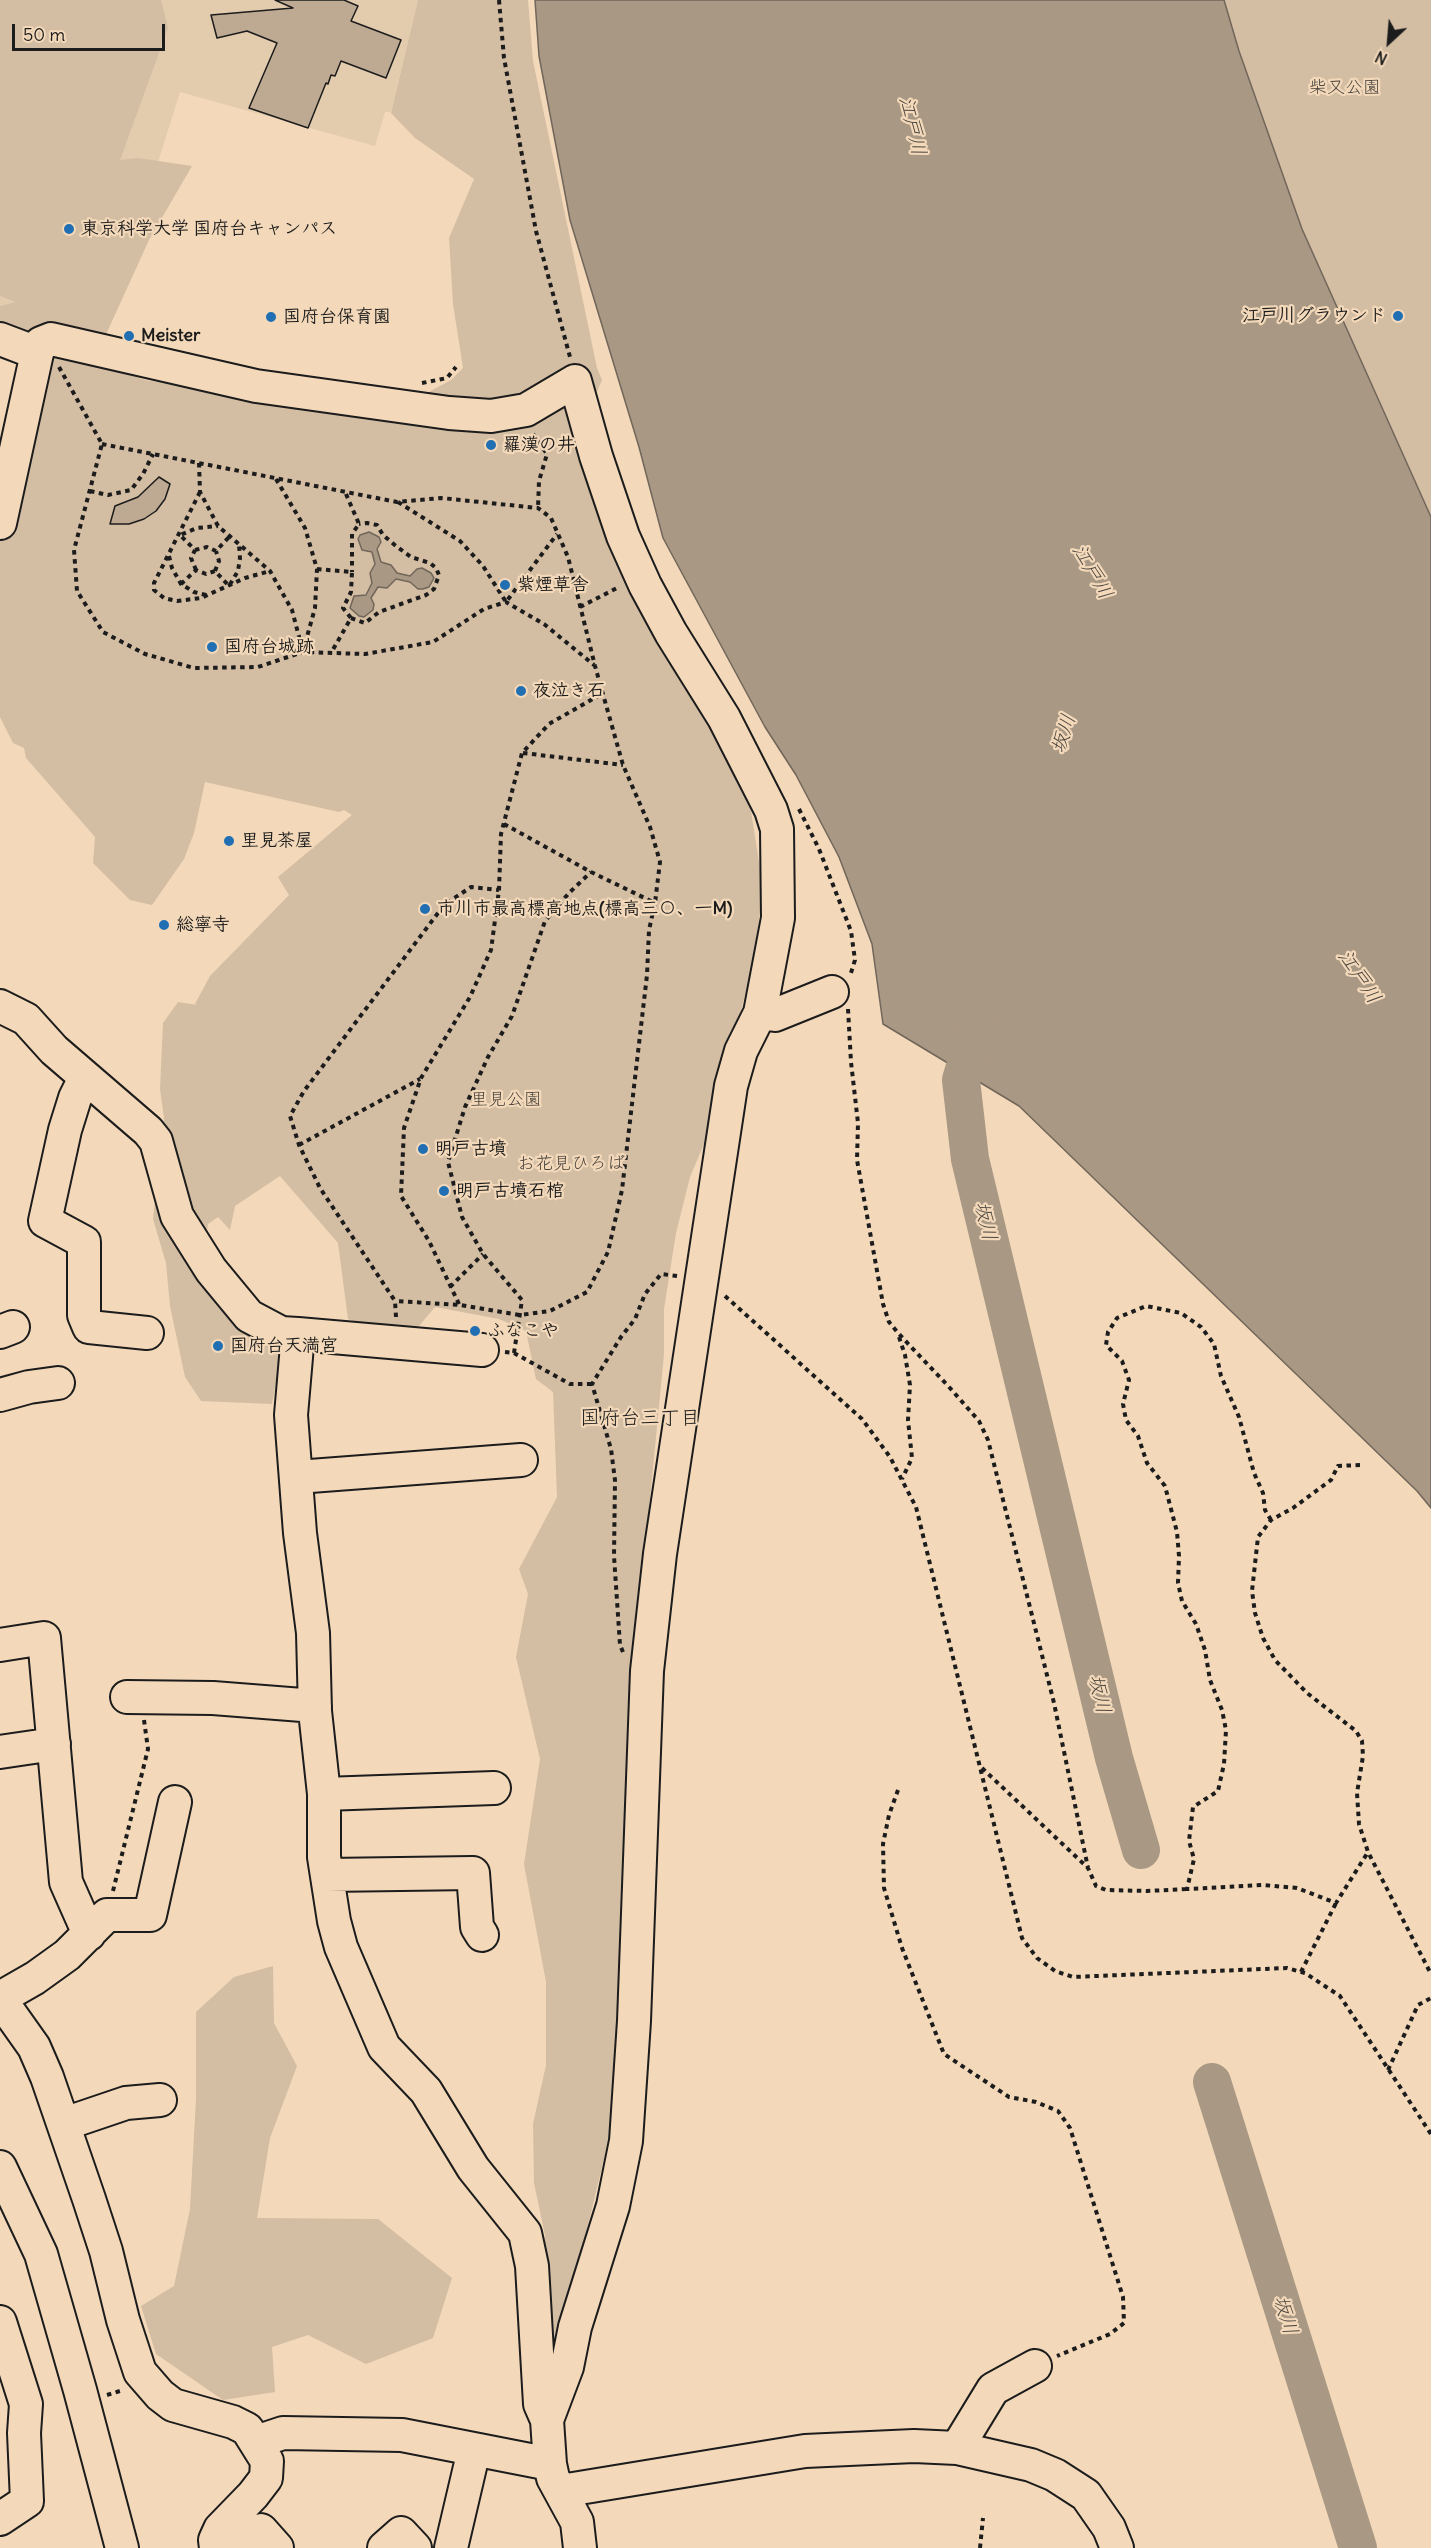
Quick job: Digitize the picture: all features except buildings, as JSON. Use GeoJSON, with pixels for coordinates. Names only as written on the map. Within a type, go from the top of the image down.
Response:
{"type":"FeatureCollection","features":[{"type":"Feature","properties":{"kind":"street"},"geometry":{"type":"LineString","coordinates":[[0,339],[37,353]]}},
{"type":"Feature","properties":{"kind":"street"},"geometry":{"type":"LineString","coordinates":[[0,523],[37,353],[41,343],[51,339],[256,386],[449,413],[491,416],[520,412],[575,381],[596,456],[623,536],[641,576],[671,633],[724,718],[771,810],[777,829],[778,918],[760,1012],[741,1051],[731,1086],[660,1554],[647,1671],[634,2021],[626,2141],[614,2205],[575,2327],[567,2367],[547,2420]]}},
{"type":"Feature","properties":{"kind":"street"},"geometry":{"type":"LineString","coordinates":[[760,1012],[775,1015],[837,989]]}},
{"type":"Feature","properties":{"kind":"street"},"geometry":{"type":"LineString","coordinates":[[0,1006],[26,1019],[54,1050],[148,1131],[156,1141],[177,1216],[211,1270],[249,1316],[281,1333],[482,1350]]}},
{"type":"Feature","properties":{"kind":"street"},"geometry":{"type":"LineString","coordinates":[[85,1078],[75,1098],[65,1131],[45,1221],[84,1242],[84,1315],[89,1327],[147,1333]]}},
{"type":"Feature","properties":{"kind":"street"},"geometry":{"type":"LineString","coordinates":[[298,1334],[291,1415],[300,1533],[313,1633],[315,1706],[324,1794],[327,1875],[341,1947],[384,2048],[426,2091],[473,2168],[525,2233],[532,2266],[540,2404],[547,2420],[555,2478],[577,2522],[580,2548]]}},
{"type":"Feature","properties":{"kind":"street"},"geometry":{"type":"LineString","coordinates":[[0,1395],[58,1383]]}},
{"type":"Feature","properties":{"kind":"street"},"geometry":{"type":"LineString","coordinates":[[297,1477],[521,1460]]}},
{"type":"Feature","properties":{"kind":"street"},"geometry":{"type":"LineString","coordinates":[[0,1645],[44,1638],[66,1882],[98,1924]]}},
{"type":"Feature","properties":{"kind":"street"},"geometry":{"type":"LineString","coordinates":[[134,1697],[213,1698],[315,1706]]}},
{"type":"Feature","properties":{"kind":"street"},"geometry":{"type":"LineString","coordinates":[[0,1752],[54,1744]]}},
{"type":"Feature","properties":{"kind":"street"},"geometry":{"type":"LineString","coordinates":[[324,1794],[494,1788]]}},
{"type":"Feature","properties":{"kind":"street"},"geometry":{"type":"LineString","coordinates":[[175,1802],[150,1915],[98,1924],[67,1955],[43,1972],[3,2010],[34,2047],[64,2124],[106,2251],[140,2372],[148,2383],[173,2404],[233,2422],[247,2429],[267,2461],[266,2478],[220,2529],[215,2540],[216,2548]]}},
{"type":"Feature","properties":{"kind":"street"},"geometry":{"type":"LineString","coordinates":[[327,1875],[473,1873],[477,1927],[482,1935]]}},
{"type":"Feature","properties":{"kind":"street"},"geometry":{"type":"LineString","coordinates":[[64,2124],[126,2103],[160,2100]]}},
{"type":"Feature","properties":{"kind":"street"},"geometry":{"type":"LineString","coordinates":[[0,2167],[41,2254],[122,2548]]}},
{"type":"Feature","properties":{"kind":"street"},"geometry":{"type":"LineString","coordinates":[[0,2322],[26,2404],[27,2501],[0,2519]]}},
{"type":"Feature","properties":{"kind":"street"},"geometry":{"type":"LineString","coordinates":[[957,2448],[993,2389],[1035,2366]]}},
{"type":"Feature","properties":{"kind":"street"},"geometry":{"type":"LineString","coordinates":[[256,2442],[283,2433],[402,2435],[474,2450],[555,2478],[805,2451],[904,2446],[957,2448],[1031,2464],[1055,2475],[1086,2495],[1109,2528],[1117,2548]]}},
{"type":"Feature","properties":{"kind":"street"},"geometry":{"type":"LineString","coordinates":[[451,2548],[474,2450]]}},
{"type":"Feature","properties":{"kind":"street"},"geometry":{"type":"LineString","coordinates":[[232,2548],[261,2530],[277,2548]]}},
{"type":"Feature","properties":{"kind":"street"},"geometry":{"type":"LineString","coordinates":[[384,2548],[401,2533],[415,2548]]}},
{"type":"Feature","properties":{"kind":"path"},"geometry":{"type":"LineString","coordinates":[[499,0],[504,58],[536,231],[565,330],[575,381]]}},
{"type":"Feature","properties":{"kind":"path"},"geometry":{"type":"LineString","coordinates":[[37,353],[55,359],[102,444],[74,550],[76,591],[103,632],[145,654],[194,668],[258,666],[303,652],[365,654],[433,642],[484,609],[506,602],[558,533]]}},
{"type":"Feature","properties":{"kind":"path"},"geometry":{"type":"LineString","coordinates":[[520,412],[525,425],[547,454],[539,481],[538,508]]}},
{"type":"Feature","properties":{"kind":"path"},"geometry":{"type":"LineString","coordinates":[[102,444],[199,462],[346,494],[397,502],[441,498],[538,508],[551,519],[568,557],[623,765],[650,827],[660,862],[656,903],[649,930],[647,975],[622,1190],[608,1252],[587,1292],[550,1311],[520,1316],[460,1305],[395,1301]]}},
{"type":"Feature","properties":{"kind":"path"},"geometry":{"type":"LineString","coordinates":[[90,491],[108,495],[131,490],[143,474],[153,454]]}},
{"type":"Feature","properties":{"kind":"path"},"geometry":{"type":"LineString","coordinates":[[199,462],[200,492],[218,526],[270,571],[292,610],[303,652]]}},
{"type":"Feature","properties":{"kind":"path"},"geometry":{"type":"LineString","coordinates":[[276,479],[305,528],[317,569],[315,608],[303,652]]}},
{"type":"Feature","properties":{"kind":"path"},"geometry":{"type":"LineString","coordinates":[[200,492],[154,582],[154,590],[164,598],[177,601],[208,595],[270,571]]}},
{"type":"Feature","properties":{"kind":"path"},"geometry":{"type":"LineString","coordinates":[[346,494],[359,524]]}},
{"type":"Feature","properties":{"kind":"path"},"geometry":{"type":"LineString","coordinates":[[397,502],[460,541],[483,566],[506,602],[544,624],[595,666]]}},
{"type":"Feature","properties":{"kind":"path"},"geometry":{"type":"LineString","coordinates":[[359,524],[377,525],[383,535],[411,557],[436,568],[439,575],[434,589],[426,595],[379,612],[365,623],[351,618],[343,608],[351,592],[352,534],[359,524]]}},
{"type":"Feature","properties":{"kind":"path"},"geometry":{"type":"LineString","coordinates":[[180,535],[197,528],[218,526]]}},
{"type":"Feature","properties":{"kind":"path"},"geometry":{"type":"LineString","coordinates":[[180,535],[195,550]]}},
{"type":"Feature","properties":{"kind":"path"},"geometry":{"type":"LineString","coordinates":[[216,551],[230,536]]}},
{"type":"Feature","properties":{"kind":"path"},"geometry":{"type":"LineString","coordinates":[[229,586],[238,572],[240,558],[238,544]]}},
{"type":"Feature","properties":{"kind":"path"},"geometry":{"type":"LineString","coordinates":[[207,547],[216,551],[219,561],[215,571],[206,574],[196,570],[191,558],[195,550],[207,547]]}},
{"type":"Feature","properties":{"kind":"path"},"geometry":{"type":"LineString","coordinates":[[169,555],[172,568],[181,584],[194,592],[208,595]]}},
{"type":"Feature","properties":{"kind":"path"},"geometry":{"type":"LineString","coordinates":[[317,569],[352,572]]}},
{"type":"Feature","properties":{"kind":"path"},"geometry":{"type":"LineString","coordinates":[[181,584],[196,570]]}},
{"type":"Feature","properties":{"kind":"path"},"geometry":{"type":"LineString","coordinates":[[215,571],[229,586]]}},
{"type":"Feature","properties":{"kind":"path"},"geometry":{"type":"LineString","coordinates":[[580,607],[641,576]]}},
{"type":"Feature","properties":{"kind":"path"},"geometry":{"type":"LineString","coordinates":[[331,653],[351,618]]}},
{"type":"Feature","properties":{"kind":"path"},"geometry":{"type":"LineString","coordinates":[[460,1305],[429,1241],[401,1196],[404,1128],[421,1078],[470,997],[491,950],[504,824],[522,753],[549,724],[603,693]]}},
{"type":"Feature","properties":{"kind":"path"},"geometry":{"type":"LineString","coordinates":[[522,753],[623,765]]}},
{"type":"Feature","properties":{"kind":"path"},"geometry":{"type":"LineString","coordinates":[[794,800],[819,849],[851,931],[855,960],[850,976],[837,989],[847,994],[858,1123],[857,1160],[883,1304],[898,1334],[972,1413],[988,1440],[1054,1703],[1076,1799],[1088,1868],[1096,1886],[1106,1890],[1146,1892],[1263,1885],[1297,1888],[1336,1903]]}},
{"type":"Feature","properties":{"kind":"path"},"geometry":{"type":"LineString","coordinates":[[504,824],[591,872],[656,903]]}},
{"type":"Feature","properties":{"kind":"path"},"geometry":{"type":"LineString","coordinates":[[514,1353],[522,1299],[483,1254],[462,1217],[448,1162],[470,1097],[488,1057],[512,1016],[545,921],[591,872]]}},
{"type":"Feature","properties":{"kind":"path"},"geometry":{"type":"LineString","coordinates":[[398,1342],[395,1301],[320,1188],[299,1145],[290,1116],[304,1092],[444,905],[471,887],[499,890]]}},
{"type":"Feature","properties":{"kind":"path"},"geometry":{"type":"LineString","coordinates":[[299,1145],[421,1078]]}},
{"type":"Feature","properties":{"kind":"path"},"geometry":{"type":"LineString","coordinates":[[450,1287],[483,1254]]}},
{"type":"Feature","properties":{"kind":"path"},"geometry":{"type":"LineString","coordinates":[[624,1656],[620,1645],[614,1556],[615,1480],[611,1449],[592,1384],[635,1319],[645,1294],[661,1274],[686,1277]]}},
{"type":"Feature","properties":{"kind":"path"},"geometry":{"type":"LineString","coordinates":[[724,1295],[862,1419],[890,1456],[902,1480],[918,1517],[1022,1938],[1037,1958],[1055,1971],[1074,1977],[1287,1968],[1301,1972],[1340,1996],[1431,2134]]}},
{"type":"Feature","properties":{"kind":"path"},"geometry":{"type":"LineString","coordinates":[[1187,1889],[1194,1859],[1190,1841],[1193,1806],[1218,1791],[1224,1764],[1226,1730],[1222,1710],[1210,1680],[1205,1650],[1196,1624],[1182,1601],[1178,1583],[1177,1532],[1165,1486],[1147,1463],[1138,1436],[1126,1420],[1123,1404],[1129,1380],[1122,1361],[1106,1345],[1108,1332],[1117,1318],[1146,1306],[1181,1313],[1201,1327],[1214,1344],[1221,1376],[1239,1417],[1254,1473],[1263,1493],[1265,1510],[1271,1520]]}},
{"type":"Feature","properties":{"kind":"path"},"geometry":{"type":"LineString","coordinates":[[898,1334],[906,1354],[910,1385],[908,1420],[912,1458],[902,1480]]}},
{"type":"Feature","properties":{"kind":"path"},"geometry":{"type":"LineString","coordinates":[[520,1356],[570,1384],[592,1384]]}},
{"type":"Feature","properties":{"kind":"path"},"geometry":{"type":"LineString","coordinates":[[1360,1465],[1338,1466],[1330,1480],[1293,1508],[1271,1520],[1258,1538],[1252,1591],[1255,1613],[1263,1638],[1275,1660],[1306,1693],[1356,1731],[1362,1741],[1363,1755],[1357,1793],[1359,1824],[1368,1852],[1431,1974]]}},
{"type":"Feature","properties":{"kind":"path"},"geometry":{"type":"LineString","coordinates":[[98,1924],[147,1749],[134,1697]]}},
{"type":"Feature","properties":{"kind":"path"},"geometry":{"type":"LineString","coordinates":[[980,1766],[1088,1868]]}},
{"type":"Feature","properties":{"kind":"path"},"geometry":{"type":"LineString","coordinates":[[898,1790],[889,1815],[883,1844],[884,1888],[902,1948],[944,2054],[1009,2097],[1036,2102],[1058,2111],[1070,2128],[1123,2297],[1124,2323],[1110,2334],[1035,2366]]}},
{"type":"Feature","properties":{"kind":"path"},"geometry":{"type":"LineString","coordinates":[[1301,1972],[1336,1903],[1368,1852]]}},
{"type":"Feature","properties":{"kind":"path"},"geometry":{"type":"LineString","coordinates":[[1388,2070],[1418,2005],[1431,1998]]}},
{"type":"Feature","properties":{"kind":"path"},"geometry":{"type":"LineString","coordinates":[[83,2402],[148,2383]]}},
{"type":"Feature","properties":{"kind":"path"},"geometry":{"type":"LineString","coordinates":[[980,2548],[983,2518]]}},
{"type":"Feature","properties":{"kind":"shaded area","name":"東京科学大学 国府台キャンパス"},"geometry":{"type":"Polygon","coordinates":[[[0,0],[418,0],[391,112],[385,112],[375,146],[180,92],[111,312],[0,322],[0,0]]]}},
{"type":"Feature","properties":{"kind":"green space","name":"里見公園"},"geometry":{"type":"Polygon","coordinates":[[[0,0],[161,0],[168,28],[120,160],[138,158],[192,166],[149,240],[93,363],[145,380],[425,423],[427,393],[451,380],[463,368],[453,304],[449,238],[474,179],[415,138],[391,113],[418,0],[528,0],[533,61],[597,368],[602,380],[592,403],[649,614],[749,798],[763,888],[754,960],[710,1130],[690,1177],[676,1233],[664,1309],[664,1354],[644,1561],[621,2069],[604,2159],[561,2336],[523,2349],[542,2306],[545,2235],[534,2183],[533,2124],[546,2065],[546,1982],[524,1864],[540,1759],[516,1657],[528,1594],[519,1569],[557,1497],[553,1392],[536,1379],[526,1331],[499,1319],[435,1307],[419,1326],[377,1331],[348,1319],[338,1243],[280,1176],[235,1206],[230,1230],[218,1217],[208,1224],[201,1278],[239,1318],[282,1350],[272,1404],[201,1401],[185,1377],[170,1306],[166,1263],[153,1219],[164,1118],[160,1089],[163,1023],[178,1002],[197,1005],[195,1004],[210,976],[289,895],[278,877],[352,815],[344,810],[339,812],[205,782],[194,833],[184,859],[152,905],[130,900],[93,863],[95,837],[26,758],[24,748],[13,743],[0,717],[0,442],[6,444],[27,364],[0,350],[0,306],[16,302],[0,296],[0,0]]]}},
{"type":"Feature","properties":{"kind":"green space","name":"柴又公園"},"geometry":{"type":"Polygon","coordinates":[[[1224,0],[1431,0],[1431,517],[1302,229],[1239,51],[1224,0]]]}},
{"type":"Feature","properties":{"kind":"green space"},"geometry":{"type":"Polygon","coordinates":[[[273,1966],[274,2023],[297,2066],[270,2138],[257,2218],[378,2219],[452,2278],[433,2338],[366,2364],[308,2335],[272,2347],[275,2392],[223,2400],[156,2354],[141,2306],[174,2286],[190,2209],[196,2099],[196,2012],[234,1977],[273,1966]]]}},
{"type":"Feature","properties":{"kind":"water","name":"江戸川"},"geometry":{"type":"Polygon","coordinates":[[[535,0],[1224,0],[1239,51],[1302,229],[1431,517],[1431,1508],[1417,1491],[1019,1106],[883,1024],[872,944],[839,857],[796,775],[765,727],[663,538],[639,447],[570,220],[539,56],[535,0]]]}},
{"type":"Feature","properties":{"kind":"water"},"geometry":{"type":"Polygon","coordinates":[[[369,532],[379,537],[381,542],[377,549],[381,562],[391,565],[397,573],[410,576],[417,569],[422,568],[431,573],[434,578],[429,587],[423,589],[418,589],[410,582],[396,579],[387,588],[378,587],[371,598],[374,604],[373,610],[364,617],[359,616],[350,608],[354,596],[366,595],[372,583],[370,573],[375,564],[372,552],[362,550],[358,539],[360,535],[369,532]]]}},
{"type":"Feature","properties":{"kind":"waterway","name":"坂川"},"geometry":{"type":"LineString","coordinates":[[978,1023],[961,1080],[970,1159],[1114,1758],[1141,1850]]}},
{"type":"Feature","properties":{"kind":"waterway","name":"坂川"},"geometry":{"type":"LineString","coordinates":[[1212,2082],[1358,2548]]}},
{"type":"Feature","properties":{"kind":"place","name":"東京科学大学 国府台キャンパス"},"geometry":{"type":"Point","coordinates":[69,229]}},
{"type":"Feature","properties":{"kind":"place","name":"江戸川グラウンド"},"geometry":{"type":"Point","coordinates":[1398,316]}},
{"type":"Feature","properties":{"kind":"place","name":"国府台保育園"},"geometry":{"type":"Point","coordinates":[271,317]}},
{"type":"Feature","properties":{"kind":"place","name":"Meister"},"geometry":{"type":"Point","coordinates":[129,336]}},
{"type":"Feature","properties":{"kind":"place","name":"羅漢の井"},"geometry":{"type":"Point","coordinates":[491,445]}},
{"type":"Feature","properties":{"kind":"place","name":"紫煙草舎"},"geometry":{"type":"Point","coordinates":[505,585]}},
{"type":"Feature","properties":{"kind":"place","name":"国府台城跡"},"geometry":{"type":"Point","coordinates":[212,647]}},
{"type":"Feature","properties":{"kind":"place","name":"夜泣き石"},"geometry":{"type":"Point","coordinates":[521,691]}},
{"type":"Feature","properties":{"kind":"place","name":"里見茶屋"},"geometry":{"type":"Point","coordinates":[229,841]}},
{"type":"Feature","properties":{"kind":"place","name":"市川市最高標高地点(標高三〇、一M)"},"geometry":{"type":"Point","coordinates":[425,909]}},
{"type":"Feature","properties":{"kind":"place","name":"総寧寺"},"geometry":{"type":"Point","coordinates":[164,925]}},
{"type":"Feature","properties":{"kind":"place","name":"明戸古墳"},"geometry":{"type":"Point","coordinates":[423,1149]}},
{"type":"Feature","properties":{"kind":"place","name":"明戸古墳石棺"},"geometry":{"type":"Point","coordinates":[444,1191]}},
{"type":"Feature","properties":{"kind":"place","name":"ふなこや"},"geometry":{"type":"Point","coordinates":[475,1331]}},
{"type":"Feature","properties":{"kind":"place","name":"国府台天満宮"},"geometry":{"type":"Point","coordinates":[218,1346]}},
{"type":"Feature","properties":{"kind":"district","name":"国府台三丁目"},"geometry":{"type":"Point","coordinates":[640,1418]}},
{"type":"Feature","properties":{"kind":"park label","name":"お花見ひろば"},"geometry":{"type":"Point","coordinates":[571,1164]}}]}
